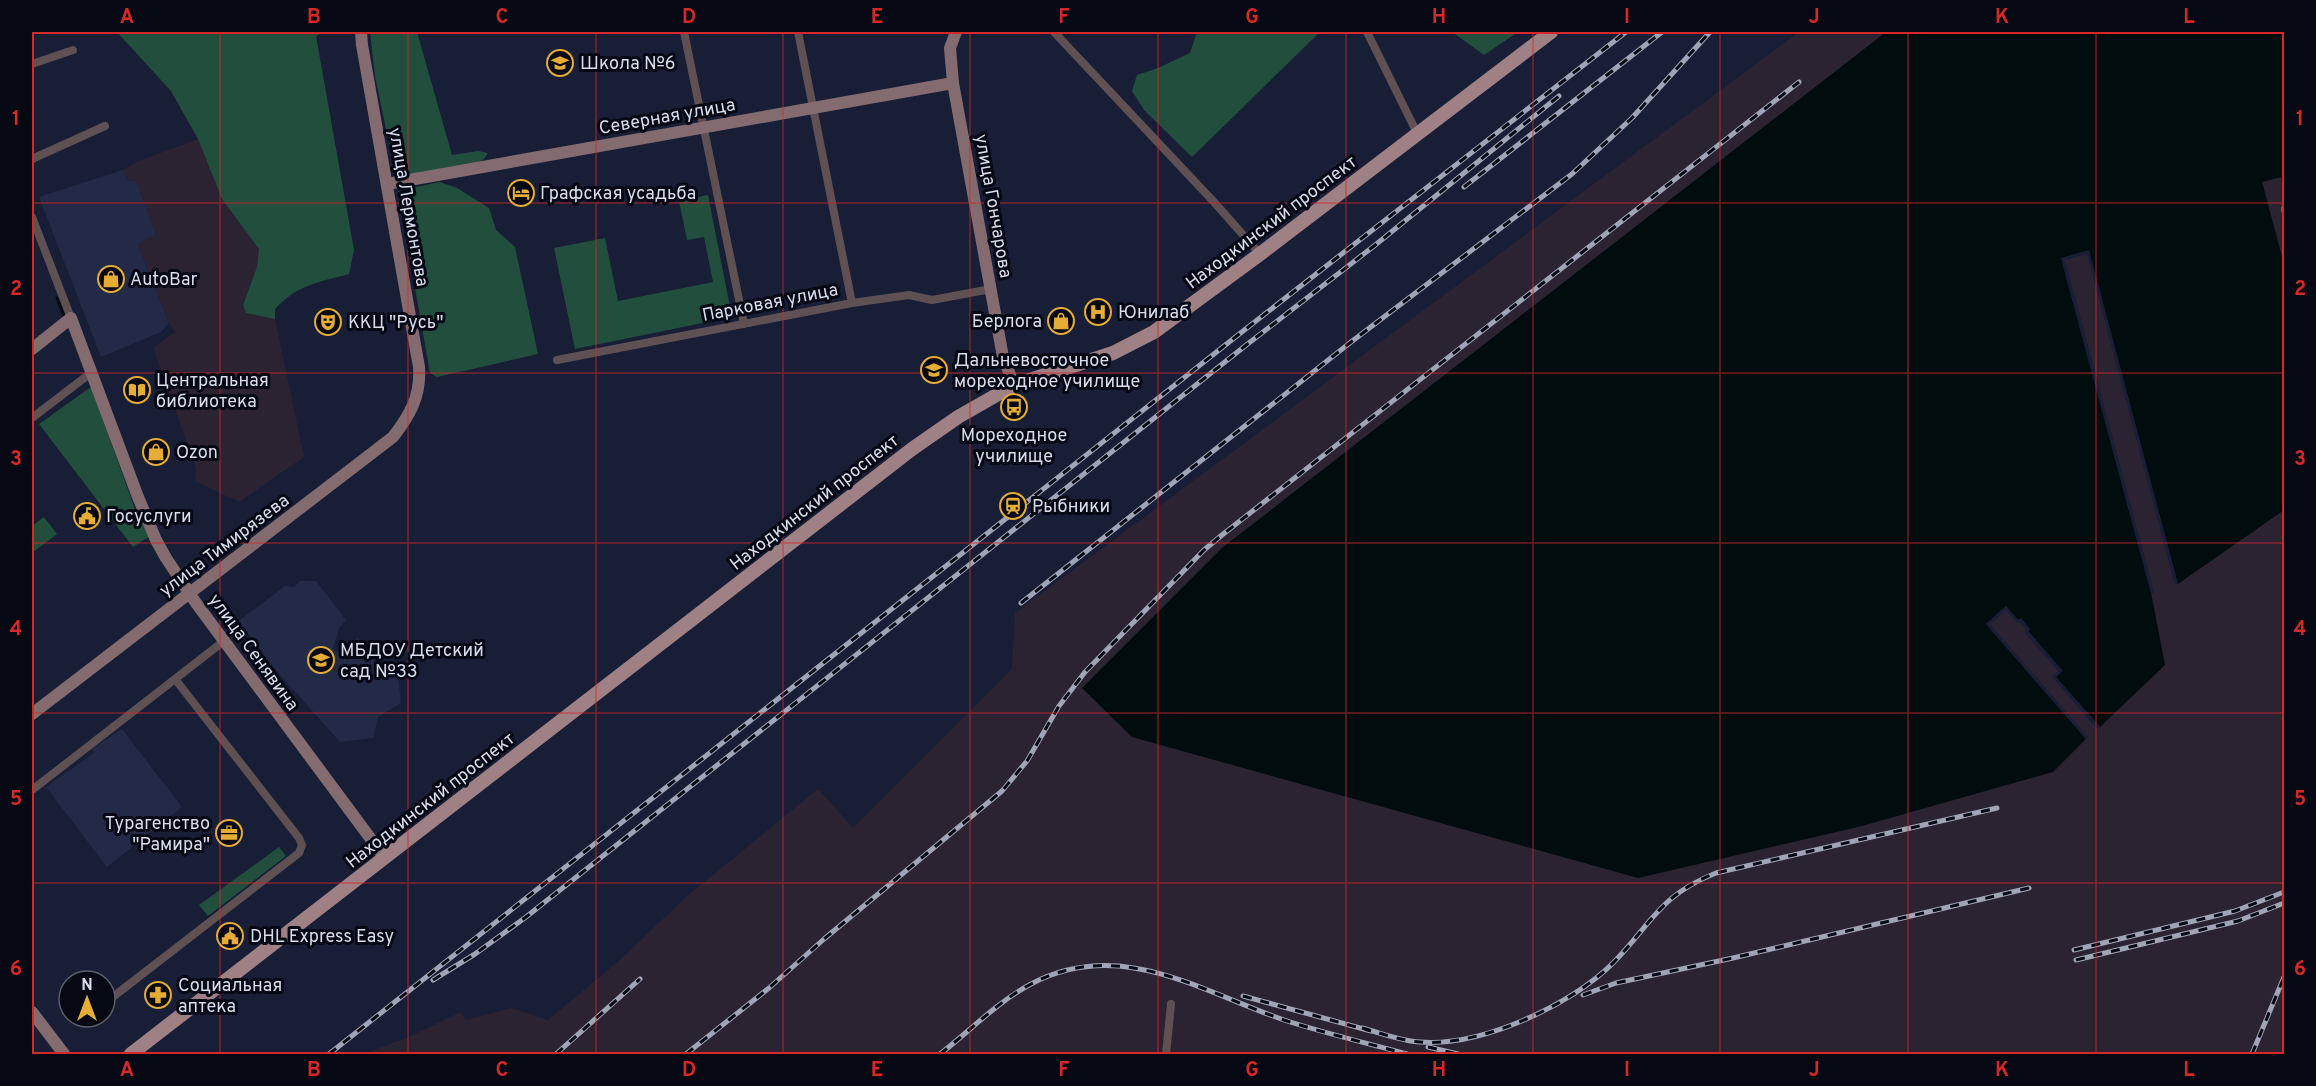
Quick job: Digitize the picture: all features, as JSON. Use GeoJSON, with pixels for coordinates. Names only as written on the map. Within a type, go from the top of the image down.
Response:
{"type":"FeatureCollection","features":[{"type":"Feature","properties":{"kind":"main road","name":"Находкинский проспект"},"geometry":{"type":"LineString","coordinates":[[131,1054],[912,449],[958,417],[1014,385],[1088,362],[1135,343],[1154,332],[1551,32]]}},
{"type":"Feature","properties":{"kind":"street","name":"улица Лермонтова"},"geometry":{"type":"LineString","coordinates":[[361,32],[392,184],[419,367],[419,389]]}},
{"type":"Feature","properties":{"kind":"street"},"geometry":{"type":"LineString","coordinates":[[684,32],[744,324]]}},
{"type":"Feature","properties":{"kind":"street"},"geometry":{"type":"LineString","coordinates":[[798,32],[852,303]]}},
{"type":"Feature","properties":{"kind":"street"},"geometry":{"type":"LineString","coordinates":[[1054,32],[1215,202],[1260,254]]}},
{"type":"Feature","properties":{"kind":"street"},"geometry":{"type":"LineString","coordinates":[[1367,32],[1417,133]]}},
{"type":"Feature","properties":{"kind":"street","name":"улица Гончарова"},"geometry":{"type":"LineString","coordinates":[[953,33],[950,62],[952,83],[1003,357],[1014,385]]}},
{"type":"Feature","properties":{"kind":"street"},"geometry":{"type":"LineString","coordinates":[[32,64],[73,50]]}},
{"type":"Feature","properties":{"kind":"street","name":"Северная улица"},"geometry":{"type":"LineString","coordinates":[[392,184],[952,83]]}},
{"type":"Feature","properties":{"kind":"street"},"geometry":{"type":"LineString","coordinates":[[32,159],[105,126]]}},
{"type":"Feature","properties":{"kind":"street","name":"улица Сенявина"},"geometry":{"type":"LineString","coordinates":[[32,217],[156,540],[189,594],[385,858]]}},
{"type":"Feature","properties":{"kind":"street","name":"Парковая улица"},"geometry":{"type":"LineString","coordinates":[[557,360],[852,303],[909,295],[932,300],[991,290]]}},
{"type":"Feature","properties":{"kind":"street"},"geometry":{"type":"LineString","coordinates":[[32,349],[71,318]]}},
{"type":"Feature","properties":{"kind":"street"},"geometry":{"type":"LineString","coordinates":[[32,418],[92,372]]}},
{"type":"Feature","properties":{"kind":"street","name":"улица Тимирязева"},"geometry":{"type":"LineString","coordinates":[[32,714],[393,437],[408,419],[419,389]]}},
{"type":"Feature","properties":{"kind":"street"},"geometry":{"type":"LineString","coordinates":[[32,790],[224,641]]}},
{"type":"Feature","properties":{"kind":"street"},"geometry":{"type":"LineString","coordinates":[[117,995],[299,853],[302,845],[299,838],[175,679]]}},
{"type":"Feature","properties":{"kind":"street"},"geometry":{"type":"LineString","coordinates":[[1166,1054],[1171,1004]]}},
{"type":"Feature","properties":{"kind":"street"},"geometry":{"type":"LineString","coordinates":[[32,1014],[63,1054]]}},
{"type":"Feature","properties":{"kind":"shaded area"},"geometry":{"type":"Polygon","coordinates":[[[1799,32],[1886,32],[1222,548],[1083,688],[1132,737],[1986,624],[2006,606],[2165,665],[2151,593],[2061,258],[2089,250],[2177,583],[2284,510],[2284,1054],[364,1054],[411,1036],[461,1012],[466,1020],[511,1008],[548,1020],[621,959],[686,897],[818,789],[853,828],[1012,669],[1015,613],[1799,32]]]}},
{"type":"Feature","properties":{"kind":"shaded area"},"geometry":{"type":"Polygon","coordinates":[[[1886,32],[2284,32],[2284,191],[2281,177],[2262,182],[2284,264],[2284,510],[2178,584],[2089,251],[2061,258],[2151,593],[2165,665],[2100,727],[2056,677],[2062,671],[2028,631],[2030,629],[2021,619],[2019,621],[2006,606],[1986,624],[2086,739],[2053,772],[1862,826],[1638,878],[1132,737],[1082,688],[1222,548],[1886,32]]]}},
{"type":"Feature","properties":{"kind":"shaded area"},"geometry":{"type":"Polygon","coordinates":[[[198,139],[222,199],[259,249],[257,267],[243,305],[246,313],[275,319],[304,457],[239,502],[195,481],[196,468],[153,348],[175,332],[169,323],[138,244],[156,234],[136,180],[128,181],[123,170],[136,162],[198,139]]]}},
{"type":"Feature","properties":{"kind":"shaded area","name":"AutoBar"},"geometry":{"type":"Polygon","coordinates":[[[123,170],[128,181],[136,180],[156,234],[138,244],[169,323],[161,332],[101,357],[39,197],[123,170]]]}},
{"type":"Feature","properties":{"kind":"shaded area"},"geometry":{"type":"Polygon","coordinates":[[[2281,177],[2284,191],[2284,264],[2262,182],[2281,177]]]}},
{"type":"Feature","properties":{"kind":"shaded area","name":"МБДОУ Детский сад №33"},"geometry":{"type":"Polygon","coordinates":[[[300,581],[316,581],[346,620],[339,628],[333,648],[337,652],[358,638],[385,676],[398,678],[401,703],[378,717],[373,738],[340,742],[274,668],[241,625],[240,620],[285,586],[294,587],[300,581]]]}},
{"type":"Feature","properties":{"kind":"shaded area"},"geometry":{"type":"Polygon","coordinates":[[[122,729],[182,807],[107,867],[46,787],[94,753],[92,749],[122,729]]]}},
{"type":"Feature","properties":{"kind":"green space"},"geometry":{"type":"Polygon","coordinates":[[[117,32],[325,32],[316,36],[354,250],[349,274],[300,289],[275,309],[275,319],[246,313],[243,305],[257,267],[259,249],[222,199],[198,139],[171,91],[117,32]]]}},
{"type":"Feature","properties":{"kind":"green space"},"geometry":{"type":"Polygon","coordinates":[[[370,32],[417,32],[452,155],[478,151],[488,153],[484,159],[477,163],[396,177],[375,76],[370,32]]]}},
{"type":"Feature","properties":{"kind":"green space"},"geometry":{"type":"Polygon","coordinates":[[[1197,32],[1320,32],[1192,157],[1144,110],[1132,91],[1137,75],[1190,53],[1197,32]]]}},
{"type":"Feature","properties":{"kind":"green space"},"geometry":{"type":"Polygon","coordinates":[[[1452,32],[1518,32],[1484,55],[1452,32]]]}},
{"type":"Feature","properties":{"kind":"green space"},"geometry":{"type":"Polygon","coordinates":[[[440,182],[457,188],[489,208],[496,230],[515,247],[538,354],[437,377],[430,373],[398,191],[440,182]]]}},
{"type":"Feature","properties":{"kind":"green space"},"geometry":{"type":"Polygon","coordinates":[[[708,195],[732,317],[575,349],[554,248],[605,238],[618,301],[713,282],[704,237],[687,240],[679,201],[708,195]]]}},
{"type":"Feature","properties":{"kind":"green space"},"geometry":{"type":"Polygon","coordinates":[[[91,387],[136,512],[150,536],[133,547],[39,424],[91,387]]]}},
{"type":"Feature","properties":{"kind":"green space"},"geometry":{"type":"Polygon","coordinates":[[[44,517],[57,534],[32,553],[32,526],[44,517]]]}},
{"type":"Feature","properties":{"kind":"green space"},"geometry":{"type":"Polygon","coordinates":[[[279,847],[286,856],[208,916],[199,905],[279,847]]]}},
{"type":"Feature","properties":{"kind":"pier"},"geometry":{"type":"Polygon","coordinates":[[[2089,250],[2178,584],[2175,585],[2087,254],[2065,260],[2154,592],[2151,593],[2061,258],[2089,250]]]}},
{"type":"Feature","properties":{"kind":"pier"},"geometry":{"type":"Polygon","coordinates":[[[2006,606],[2018,620],[2021,618],[2030,629],[2028,631],[2063,671],[2056,677],[2100,727],[2097,729],[2053,678],[2058,671],[2025,633],[2026,629],[2021,623],[2017,623],[2006,610],[1990,624],[2088,737],[2086,739],[1986,624],[2006,606]]]}},
{"type":"Feature","properties":{"kind":"waterway"},"geometry":{"type":"LineString","coordinates":[[57,298],[65,318]]}},
{"type":"Feature","properties":{"kind":"railway"},"geometry":{"type":"LineString","coordinates":[[329,1054],[1238,335],[1626,32]]}},
{"type":"Feature","properties":{"kind":"railway"},"geometry":{"type":"LineString","coordinates":[[1464,187],[1662,32]]}},
{"type":"Feature","properties":{"kind":"railway"},"geometry":{"type":"LineString","coordinates":[[1021,603],[1351,342],[1572,174],[1632,118],[1710,32]]}},
{"type":"Feature","properties":{"kind":"railway"},"geometry":{"type":"LineString","coordinates":[[686,1054],[769,988],[824,939],[1002,791],[1027,761],[1059,706],[1085,672],[1204,550],[1799,82]]}},
{"type":"Feature","properties":{"kind":"railway"},"geometry":{"type":"LineString","coordinates":[[433,980],[475,954],[526,917],[1374,246],[1559,96]]}},
{"type":"Feature","properties":{"kind":"railway"},"geometry":{"type":"LineString","coordinates":[[1362,1028],[1420,1042],[1444,1042],[1470,1038],[1497,1030],[1550,1008],[1596,978],[1614,962],[1669,901],[1697,882],[1716,873],[1997,808]]}},
{"type":"Feature","properties":{"kind":"railway"},"geometry":{"type":"LineString","coordinates":[[1583,995],[1616,983],[1733,958],[2029,888]]}},
{"type":"Feature","properties":{"kind":"railway"},"geometry":{"type":"LineString","coordinates":[[2074,950],[2235,911],[2284,892]]}},
{"type":"Feature","properties":{"kind":"railway"},"geometry":{"type":"LineString","coordinates":[[2076,960],[2238,921],[2284,903]]}},
{"type":"Feature","properties":{"kind":"railway"},"geometry":{"type":"LineString","coordinates":[[940,1054],[995,1008],[1031,984],[1064,971],[1096,966],[1128,967],[1191,983],[1284,1020],[1407,1054]]}},
{"type":"Feature","properties":{"kind":"railway"},"geometry":{"type":"LineString","coordinates":[[2252,1054],[2284,977]]}},
{"type":"Feature","properties":{"kind":"railway"},"geometry":{"type":"LineString","coordinates":[[556,1054],[640,979]]}},
{"type":"Feature","properties":{"kind":"railway"},"geometry":{"type":"LineString","coordinates":[[1243,996],[1371,1031]]}},
{"type":"Feature","properties":{"kind":"railway"},"geometry":{"type":"LineString","coordinates":[[1428,1047],[1458,1054]]}},
{"type":"Feature","properties":{"kind":"place","name":"Школа №6"},"geometry":{"type":"Point","coordinates":[560,63]}},
{"type":"Feature","properties":{"kind":"place","name":"Графская усадьба"},"geometry":{"type":"Point","coordinates":[521,193]}},
{"type":"Feature","properties":{"kind":"place","name":"AutoBar"},"geometry":{"type":"Point","coordinates":[111,279]}},
{"type":"Feature","properties":{"kind":"place","name":"Юнилаб"},"geometry":{"type":"Point","coordinates":[1098,312]}},
{"type":"Feature","properties":{"kind":"place","name":"Берлога"},"geometry":{"type":"Point","coordinates":[1061,321]}},
{"type":"Feature","properties":{"kind":"place","name":"ККЦ \"Русь\""},"geometry":{"type":"Point","coordinates":[328,322]}},
{"type":"Feature","properties":{"kind":"place","name":"Дальневосточное мореходное училище"},"geometry":{"type":"Point","coordinates":[934,370]}},
{"type":"Feature","properties":{"kind":"place","name":"Центральная библиотека"},"geometry":{"type":"Point","coordinates":[137,390]}},
{"type":"Feature","properties":{"kind":"place","name":"Мореходное училище"},"geometry":{"type":"Point","coordinates":[1014,407]}},
{"type":"Feature","properties":{"kind":"place","name":"Ozon"},"geometry":{"type":"Point","coordinates":[156,452]}},
{"type":"Feature","properties":{"kind":"place","name":"Рыбники"},"geometry":{"type":"Point","coordinates":[1013,506]}},
{"type":"Feature","properties":{"kind":"place","name":"Госуслуги"},"geometry":{"type":"Point","coordinates":[87,516]}},
{"type":"Feature","properties":{"kind":"place","name":"МБДОУ Детский сад №33"},"geometry":{"type":"Point","coordinates":[321,660]}},
{"type":"Feature","properties":{"kind":"place","name":"Турагенство \"Рамира\""},"geometry":{"type":"Point","coordinates":[229,833]}},
{"type":"Feature","properties":{"kind":"place","name":"DHL Express Easy"},"geometry":{"type":"Point","coordinates":[230,936]}},
{"type":"Feature","properties":{"kind":"place","name":"Социальная аптека"},"geometry":{"type":"Point","coordinates":[158,995]}}]}
